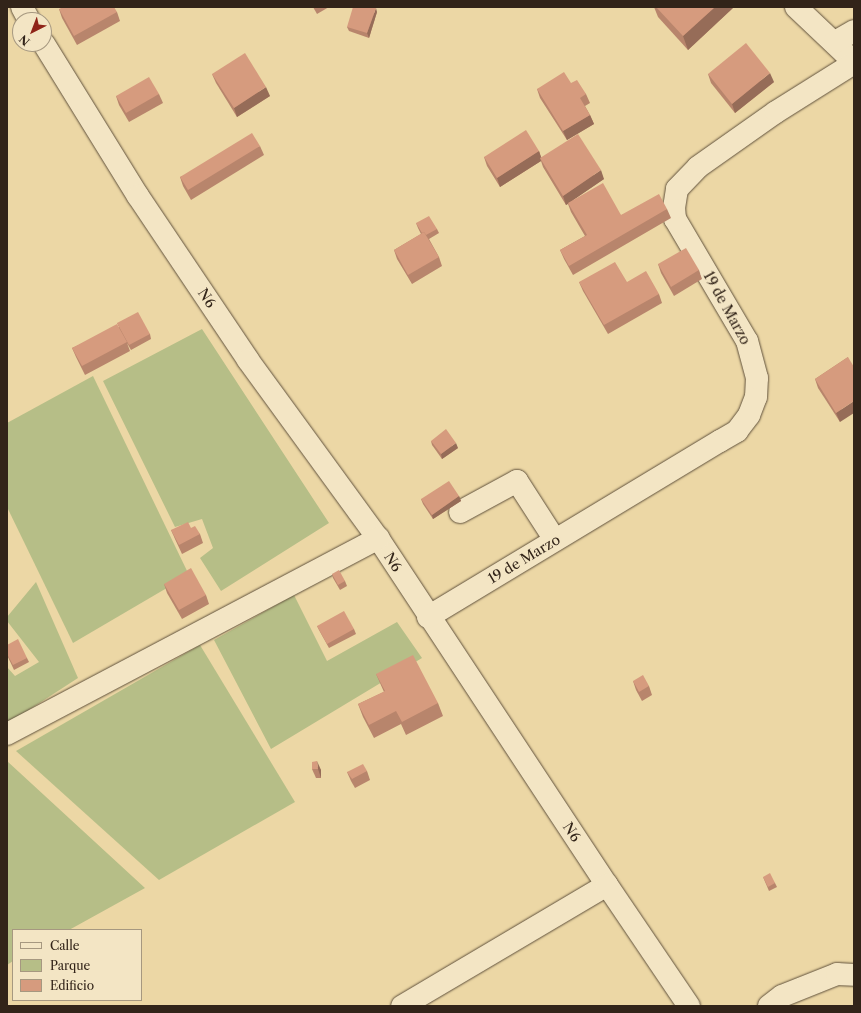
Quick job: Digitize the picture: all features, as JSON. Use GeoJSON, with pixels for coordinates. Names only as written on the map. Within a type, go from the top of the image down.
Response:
{"type":"FeatureCollection","features":[{"type":"Feature","properties":{"kind":"street"},"geometry":{"type":"LineString","coordinates":[[796,7],[835,42],[854,62]]}},
{"type":"Feature","properties":{"kind":"street"},"geometry":{"type":"LineString","coordinates":[[835,42],[854,31]]}},
{"type":"Feature","properties":{"kind":"street","name":"N6"},"geometry":{"type":"LineString","coordinates":[[49,52],[138,196],[311,449],[378,538],[428,617],[689,1006]]}},
{"type":"Feature","properties":{"kind":"street","name":"19 de Marzo"},"geometry":{"type":"LineString","coordinates":[[428,617],[737,431],[749,416],[756,397],[757,378],[747,341],[675,219],[674,208],[677,189],[685,178],[711,158],[776,112],[854,62]]}},
{"type":"Feature","properties":{"kind":"street"},"geometry":{"type":"LineString","coordinates":[[460,512],[517,481],[555,540]]}},
{"type":"Feature","properties":{"kind":"street"},"geometry":{"type":"LineString","coordinates":[[7,734],[378,538]]}},
{"type":"Feature","properties":{"kind":"street"},"geometry":{"type":"LineString","coordinates":[[402,1006],[607,885]]}},
{"type":"Feature","properties":{"kind":"street"},"geometry":{"type":"LineString","coordinates":[[769,1006],[782,996],[837,974],[854,975]]}},
{"type":"Feature","properties":{"kind":"green space"},"geometry":{"type":"Polygon","coordinates":[[[202,329],[329,523],[221,591],[200,558],[213,548],[202,519],[175,527],[103,381],[202,329]]]}},
{"type":"Feature","properties":{"kind":"green space"},"geometry":{"type":"Polygon","coordinates":[[[93,376],[189,575],[73,643],[7,507],[7,423],[93,376]]]}},
{"type":"Feature","properties":{"kind":"green space"},"geometry":{"type":"Polygon","coordinates":[[[36,582],[78,678],[7,724],[7,667],[15,676],[39,662],[7,621],[7,617],[36,582]]]}},
{"type":"Feature","properties":{"kind":"green space"},"geometry":{"type":"Polygon","coordinates":[[[294,595],[327,661],[397,622],[422,658],[271,749],[214,640],[294,595]]]}},
{"type":"Feature","properties":{"kind":"green space"},"geometry":{"type":"Polygon","coordinates":[[[200,645],[295,802],[159,880],[16,751],[200,645]]]}},
{"type":"Feature","properties":{"kind":"green space"},"geometry":{"type":"Polygon","coordinates":[[[7,761],[145,888],[71,929],[12,929],[12,962],[7,965],[7,761]]]}},
{"type":"Feature","properties":{"kind":"building"},"geometry":{"type":"Polygon","coordinates":[[[63,7],[114,7],[117,12],[74,36],[59,9],[63,7]]]}},
{"type":"Feature","properties":{"kind":"building"},"geometry":{"type":"Polygon","coordinates":[[[353,7],[376,8],[367,33],[347,27],[353,7]]]}},
{"type":"Feature","properties":{"kind":"building"},"geometry":{"type":"Polygon","coordinates":[[[656,7],[715,7],[683,36],[656,7]]]}},
{"type":"Feature","properties":{"kind":"building"},"geometry":{"type":"Polygon","coordinates":[[[746,43],[770,73],[732,104],[708,74],[746,43]]]}},
{"type":"Feature","properties":{"kind":"building"},"geometry":{"type":"Polygon","coordinates":[[[245,53],[266,87],[234,108],[212,74],[245,53]]]}},
{"type":"Feature","properties":{"kind":"building"},"geometry":{"type":"Polygon","coordinates":[[[564,72],[571,83],[577,80],[586,94],[580,98],[590,115],[563,131],[537,89],[564,72]]]}},
{"type":"Feature","properties":{"kind":"building"},"geometry":{"type":"Polygon","coordinates":[[[149,77],[159,94],[126,113],[116,96],[149,77]]]}},
{"type":"Feature","properties":{"kind":"building"},"geometry":{"type":"Polygon","coordinates":[[[526,130],[539,151],[497,178],[484,157],[526,130]]]}},
{"type":"Feature","properties":{"kind":"building"},"geometry":{"type":"Polygon","coordinates":[[[252,133],[260,146],[188,190],[180,177],[252,133]]]}},
{"type":"Feature","properties":{"kind":"building"},"geometry":{"type":"Polygon","coordinates":[[[578,134],[601,170],[563,196],[540,158],[578,134]]]}},
{"type":"Feature","properties":{"kind":"building"},"geometry":{"type":"Polygon","coordinates":[[[603,183],[621,215],[659,194],[667,209],[569,266],[560,250],[587,235],[568,203],[603,183]]]}},
{"type":"Feature","properties":{"kind":"building"},"geometry":{"type":"Polygon","coordinates":[[[429,216],[437,229],[426,235],[424,232],[422,233],[416,223],[429,216]]]}},
{"type":"Feature","properties":{"kind":"building"},"geometry":{"type":"Polygon","coordinates":[[[424,232],[439,257],[408,275],[394,250],[424,232]]]}},
{"type":"Feature","properties":{"kind":"building"},"geometry":{"type":"Polygon","coordinates":[[[686,248],[699,270],[671,287],[658,264],[686,248]]]}},
{"type":"Feature","properties":{"kind":"building"},"geometry":{"type":"Polygon","coordinates":[[[615,262],[627,282],[646,271],[659,294],[604,325],[579,282],[615,262]]]}},
{"type":"Feature","properties":{"kind":"building"},"geometry":{"type":"Polygon","coordinates":[[[138,312],[150,334],[129,345],[117,323],[138,312]]]}},
{"type":"Feature","properties":{"kind":"building"},"geometry":{"type":"Polygon","coordinates":[[[117,324],[127,342],[82,366],[72,348],[117,324]]]}},
{"type":"Feature","properties":{"kind":"building"},"geometry":{"type":"Polygon","coordinates":[[[848,357],[854,367],[854,401],[836,413],[815,379],[848,357]]]}},
{"type":"Feature","properties":{"kind":"building"},"geometry":{"type":"Polygon","coordinates":[[[446,429],[456,443],[441,454],[431,441],[446,429]]]}},
{"type":"Feature","properties":{"kind":"building"},"geometry":{"type":"Polygon","coordinates":[[[449,481],[459,496],[432,515],[421,499],[449,481]]]}},
{"type":"Feature","properties":{"kind":"building"},"geometry":{"type":"Polygon","coordinates":[[[188,522],[191,528],[195,526],[200,534],[179,545],[171,530],[188,522]]]}},
{"type":"Feature","properties":{"kind":"building"},"geometry":{"type":"Polygon","coordinates":[[[191,568],[206,595],[179,610],[164,584],[191,568]]]}},
{"type":"Feature","properties":{"kind":"building"},"geometry":{"type":"Polygon","coordinates":[[[339,570],[345,581],[338,585],[332,574],[339,570]]]}},
{"type":"Feature","properties":{"kind":"building"},"geometry":{"type":"Polygon","coordinates":[[[344,611],[354,629],[327,644],[317,626],[344,611]]]}},
{"type":"Feature","properties":{"kind":"building"},"geometry":{"type":"Polygon","coordinates":[[[18,639],[27,658],[13,665],[7,654],[7,645],[18,639]]]}},
{"type":"Feature","properties":{"kind":"building"},"geometry":{"type":"Polygon","coordinates":[[[413,655],[438,703],[402,722],[396,711],[369,725],[358,704],[385,691],[376,674],[413,655]]]}},
{"type":"Feature","properties":{"kind":"building"},"geometry":{"type":"Polygon","coordinates":[[[643,675],[649,686],[639,692],[633,681],[643,675]]]}},
{"type":"Feature","properties":{"kind":"building"},"geometry":{"type":"Polygon","coordinates":[[[317,761],[318,769],[312,769],[312,762],[317,761]]]}},
{"type":"Feature","properties":{"kind":"building"},"geometry":{"type":"Polygon","coordinates":[[[363,764],[367,771],[352,779],[347,772],[363,764]]]}},
{"type":"Feature","properties":{"kind":"building"},"geometry":{"type":"Polygon","coordinates":[[[770,873],[775,883],[768,887],[763,877],[770,873]]]}}]}
